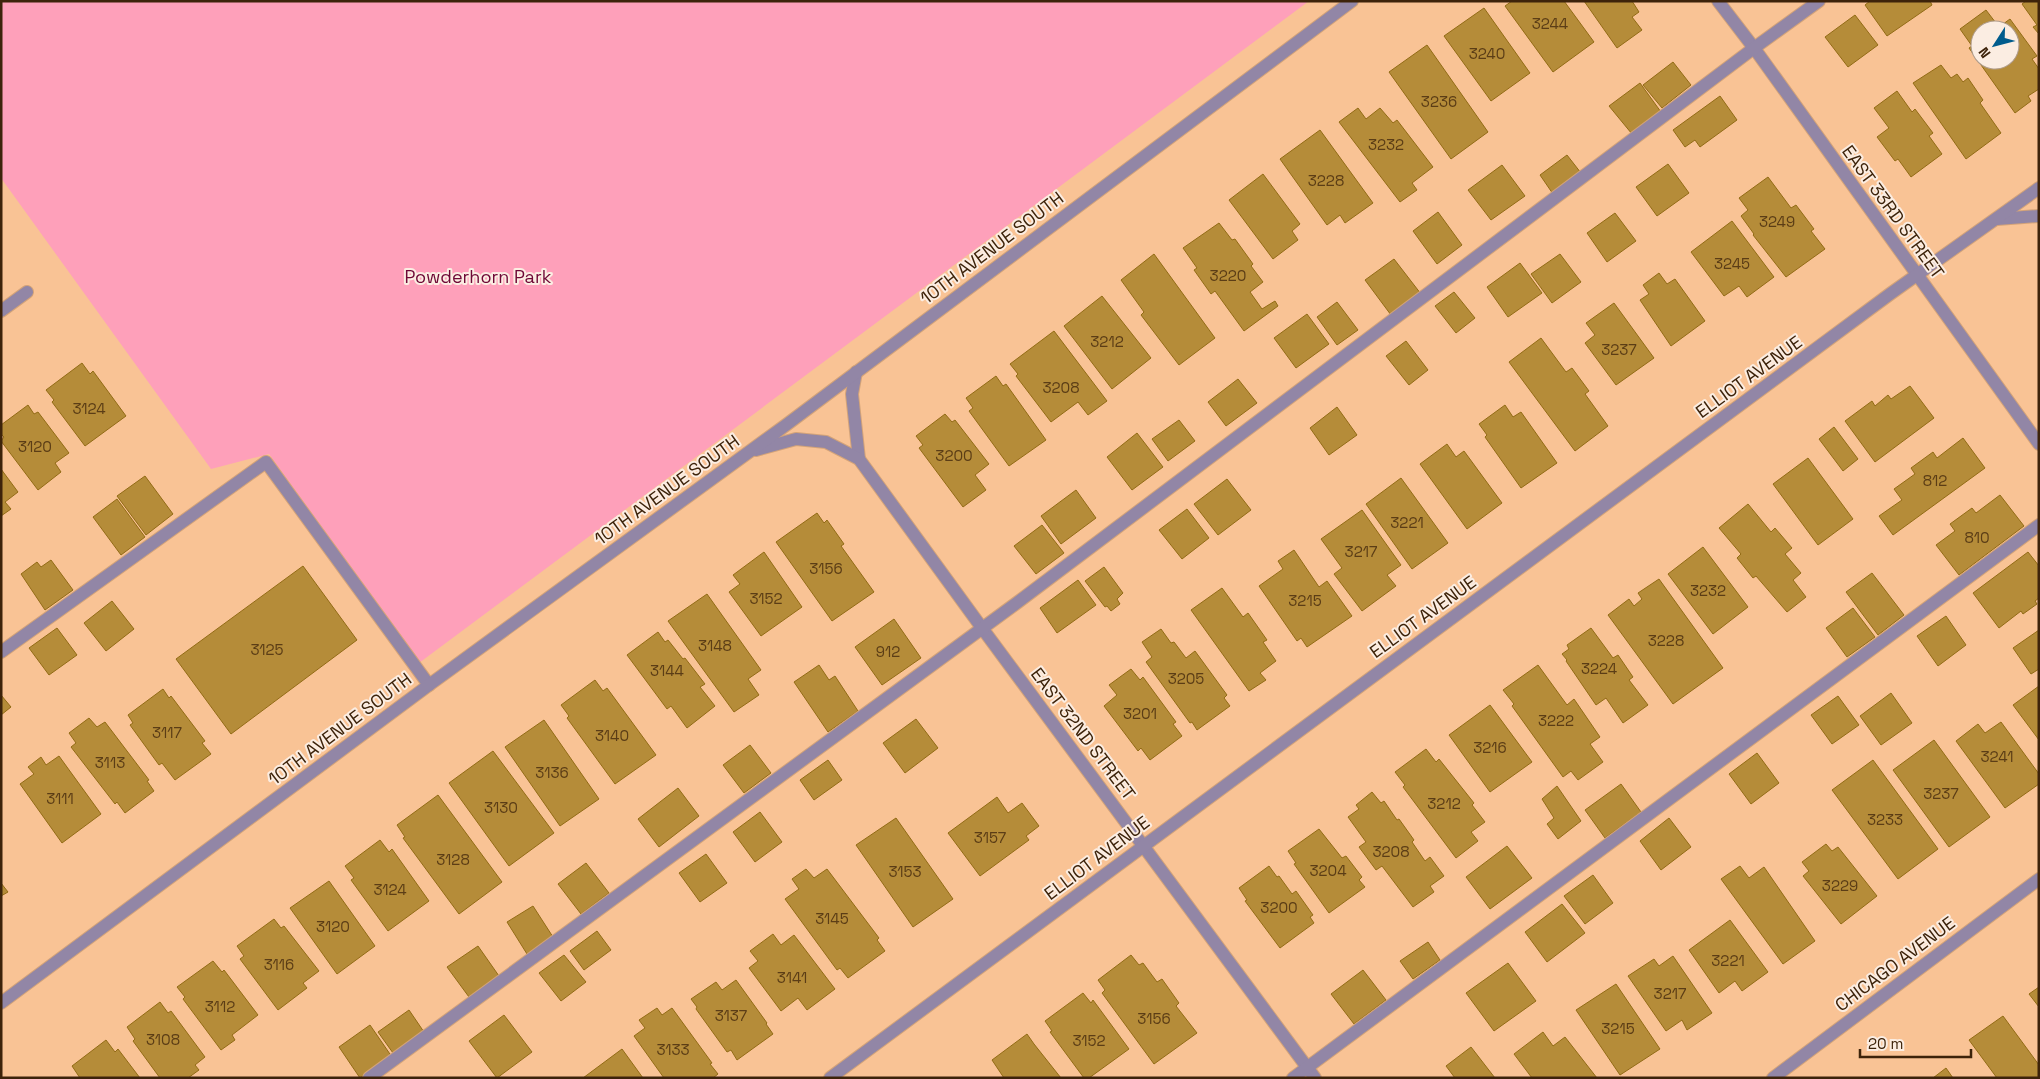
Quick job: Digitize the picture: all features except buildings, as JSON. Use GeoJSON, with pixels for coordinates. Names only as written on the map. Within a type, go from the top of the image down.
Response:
{"type":"FeatureCollection","features":[{"type":"Feature","properties":{"kind":"street","name":"10TH AVENUE SOUTH"},"geometry":{"type":"LineString","coordinates":[[1,1003],[429,685],[749,452],[1352,1]]}},
{"type":"Feature","properties":{"kind":"street","name":"EAST 33RD STREET"},"geometry":{"type":"LineString","coordinates":[[1718,1],[1754,48],[1916,276],[2039,444]]}},
{"type":"Feature","properties":{"kind":"street"},"geometry":{"type":"LineString","coordinates":[[369,1078],[982,628],[1819,1]]}},
{"type":"Feature","properties":{"kind":"street","name":"ELLIOT AVENUE"},"geometry":{"type":"LineString","coordinates":[[830,1078],[1916,276],[2039,188]]}},
{"type":"Feature","properties":{"kind":"street"},"geometry":{"type":"LineString","coordinates":[[1997,219],[2039,216]]}},
{"type":"Feature","properties":{"kind":"street"},"geometry":{"type":"LineString","coordinates":[[1,311],[27,292]]}},
{"type":"Feature","properties":{"kind":"street","name":"EAST 32ND STREET"},"geometry":{"type":"LineString","coordinates":[[856,372],[852,394],[859,459]]}},
{"type":"Feature","properties":{"kind":"street","name":"EAST 32ND STREET"},"geometry":{"type":"LineString","coordinates":[[749,452],[796,439],[826,442],[859,459],[1312,1073]]}},
{"type":"Feature","properties":{"kind":"street"},"geometry":{"type":"LineString","coordinates":[[1,652],[266,462],[429,685]]}},
{"type":"Feature","properties":{"kind":"street"},"geometry":{"type":"LineString","coordinates":[[1294,1078],[1312,1073],[2039,525]]}},
{"type":"Feature","properties":{"kind":"street","name":"CHICAGO AVENUE"},"geometry":{"type":"LineString","coordinates":[[1773,1078],[2039,879]]}},
{"type":"Feature","properties":{"kind":"green space","name":"Powderhorn Park"},"geometry":{"type":"Polygon","coordinates":[[[1,1],[1309,1],[419,663],[269,454],[211,469],[1,178],[1,1]]]}}]}
